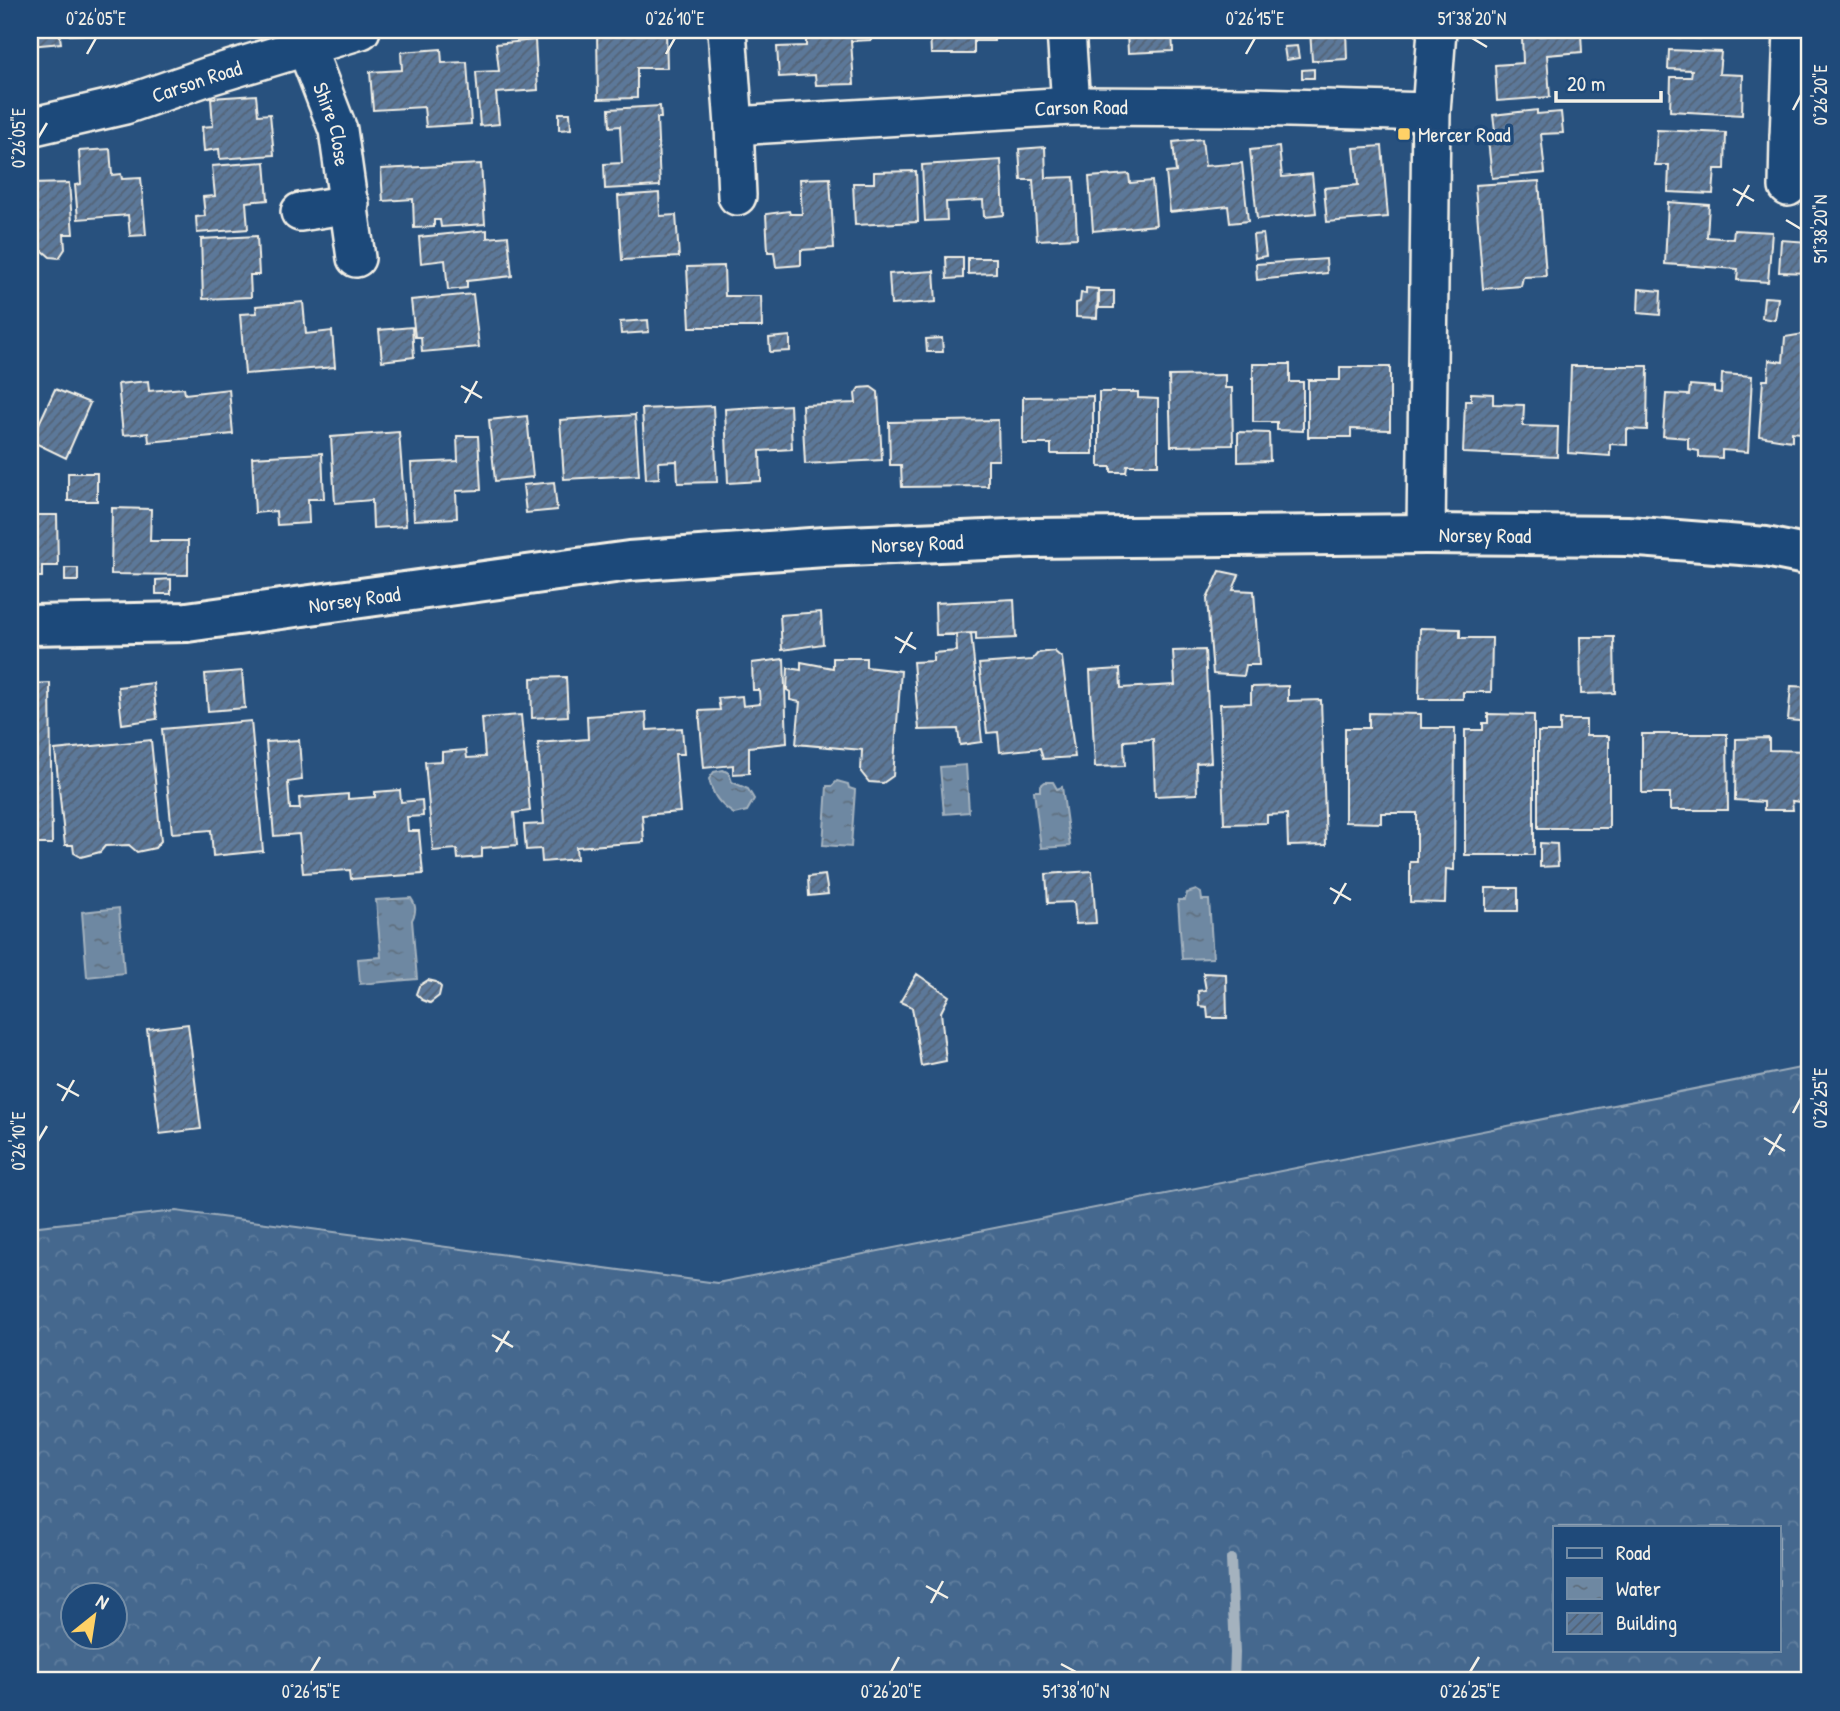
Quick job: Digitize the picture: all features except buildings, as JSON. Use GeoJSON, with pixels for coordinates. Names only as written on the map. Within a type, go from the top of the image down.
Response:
{"type":"FeatureCollection","features":[{"type":"Feature","properties":{"kind":"street","name":"Carson Road"},"geometry":{"type":"LineString","coordinates":[[30,127],[125,105],[361,30]]}},
{"type":"Feature","properties":{"kind":"street"},"geometry":{"type":"LineString","coordinates":[[727,30],[737,195]]}},
{"type":"Feature","properties":{"kind":"street"},"geometry":{"type":"LineString","coordinates":[[1066,30],[1070,106]]}},
{"type":"Feature","properties":{"kind":"street"},"geometry":{"type":"LineString","coordinates":[[1426,534],[1431,112],[1437,30]]}},
{"type":"Feature","properties":{"kind":"street"},"geometry":{"type":"LineString","coordinates":[[1788,187],[1800,138],[1793,30]]}},
{"type":"Feature","properties":{"kind":"street","name":"Shire Close"},"geometry":{"type":"LineString","coordinates":[[306,47],[338,130],[356,258]]}},
{"type":"Feature","properties":{"kind":"street","name":"Carson Road"},"geometry":{"type":"LineString","coordinates":[[734,127],[1070,106],[1431,112]]}},
{"type":"Feature","properties":{"kind":"street"},"geometry":{"type":"LineString","coordinates":[[300,212],[350,204]]}},
{"type":"Feature","properties":{"kind":"street","name":"Norsey Road"},"geometry":{"type":"LineString","coordinates":[[30,625],[187,622],[629,561],[810,548],[1031,538],[1426,534],[1627,536],[1766,547],[1810,556]]}},
{"type":"Feature","properties":{"kind":"green space"},"geometry":{"type":"Polygon","coordinates":[[[1810,1066],[1810,1681],[30,1681],[30,1227],[176,1211],[717,1283],[1810,1066]]]}},
{"type":"Feature","properties":{"kind":"water"},"geometry":{"type":"Polygon","coordinates":[[[966,765],[969,812],[944,814],[940,767],[966,765]]]}},
{"type":"Feature","properties":{"kind":"water"},"geometry":{"type":"Polygon","coordinates":[[[723,770],[729,773],[732,782],[748,789],[754,799],[747,811],[734,814],[715,795],[709,779],[714,772],[723,770]]]}},
{"type":"Feature","properties":{"kind":"water"},"geometry":{"type":"Polygon","coordinates":[[[837,781],[848,784],[849,788],[855,790],[851,847],[823,845],[827,786],[832,786],[837,781]]]}},
{"type":"Feature","properties":{"kind":"water"},"geometry":{"type":"Polygon","coordinates":[[[1045,782],[1053,782],[1057,789],[1062,787],[1070,846],[1041,848],[1034,791],[1040,791],[1040,786],[1045,782]]]}},
{"type":"Feature","properties":{"kind":"water"},"geometry":{"type":"Polygon","coordinates":[[[1196,890],[1201,893],[1202,900],[1209,900],[1213,958],[1182,959],[1178,900],[1185,900],[1187,893],[1196,890]]]}},
{"type":"Feature","properties":{"kind":"water"},"geometry":{"type":"Polygon","coordinates":[[[411,898],[415,909],[412,920],[417,979],[360,984],[358,959],[381,957],[376,900],[411,898]]]}},
{"type":"Feature","properties":{"kind":"water"},"geometry":{"type":"Polygon","coordinates":[[[119,908],[124,973],[87,977],[82,912],[119,908]]]}},
{"type":"Feature","properties":{"kind":"waterway"},"geometry":{"type":"LineString","coordinates":[[1231,1559],[1234,1681]]}},
{"type":"Feature","properties":{"kind":"place","name":"Mercer Road"},"geometry":{"type":"Point","coordinates":[1404,134]}}]}
